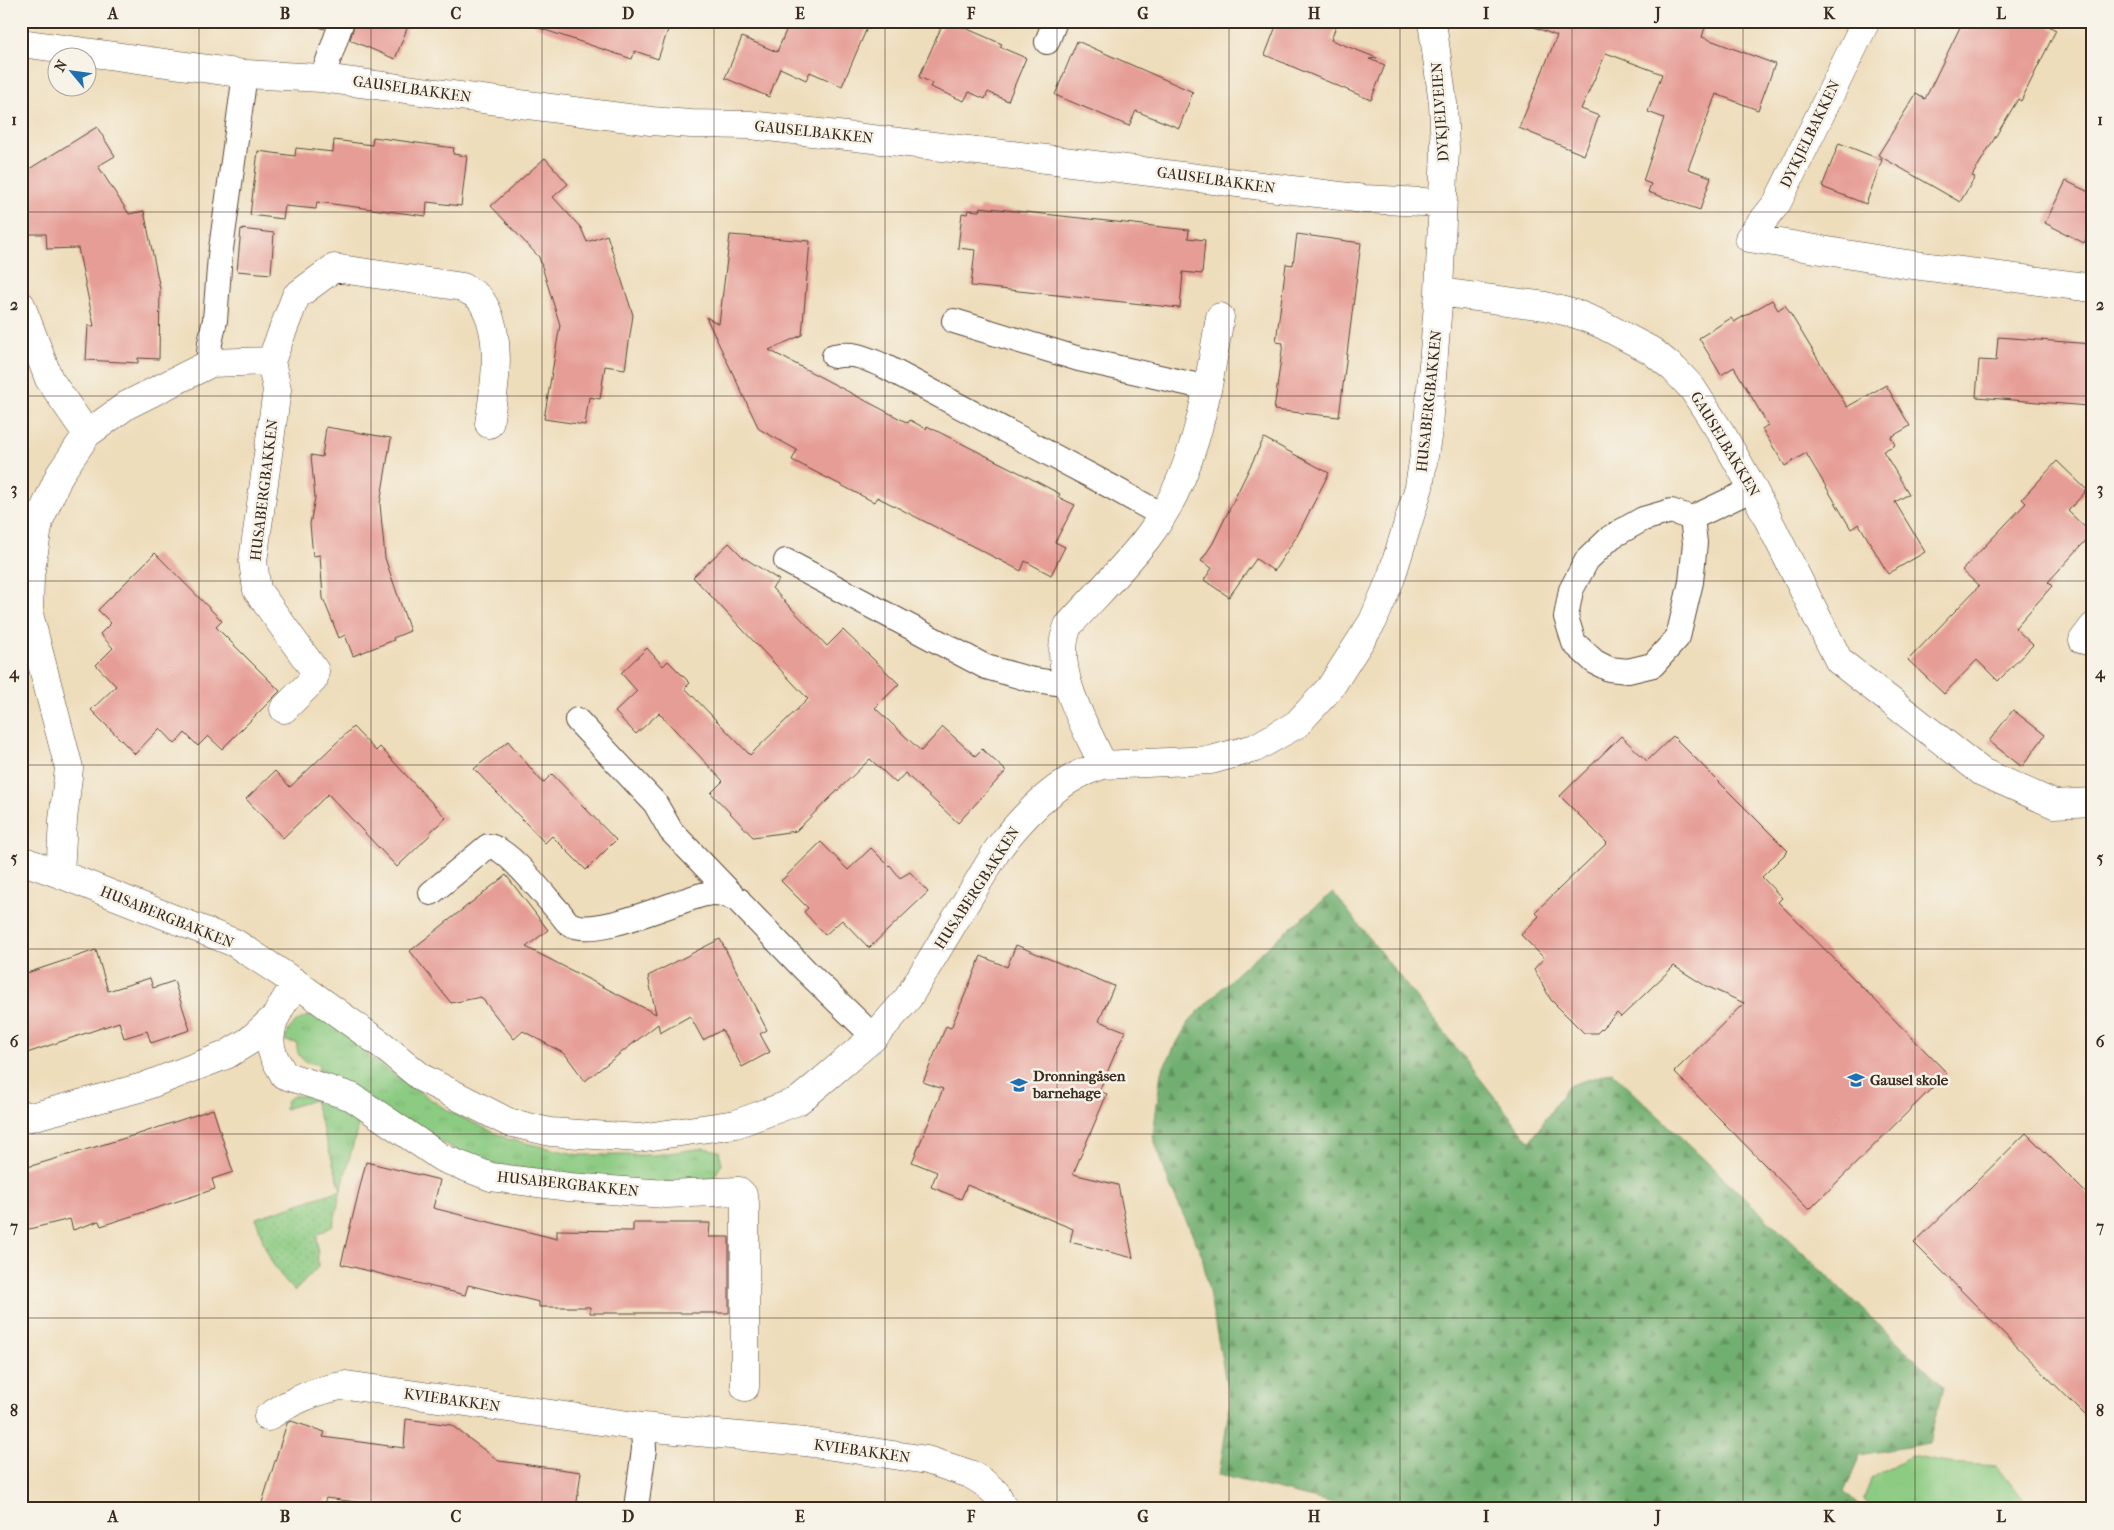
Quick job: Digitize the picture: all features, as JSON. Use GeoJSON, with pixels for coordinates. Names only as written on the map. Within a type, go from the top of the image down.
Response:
{"type":"FeatureCollection","features":[{"type":"Feature","properties":{"kind":"street","name":"DYKJELVEIEN"},"geometry":{"type":"LineString","coordinates":[[1432,21],[1443,103],[1445,149],[1442,203]]}},
{"type":"Feature","properties":{"kind":"street","name":"DYKJELBAKKEN"},"geometry":{"type":"LineString","coordinates":[[1860,23],[1776,203],[1749,238],[1906,264],[1986,273],[2032,282],[2093,288]]}},
{"type":"Feature","properties":{"kind":"street","name":"GAUSELBAKKEN"},"geometry":{"type":"LineString","coordinates":[[21,43],[245,74],[322,78],[651,120],[691,124],[750,125],[1055,160],[1364,199],[1442,203]]}},
{"type":"Feature","properties":{"kind":"street"},"geometry":{"type":"LineString","coordinates":[[1439,292],[1442,203]]}},
{"type":"Feature","properties":{"kind":"street"},"geometry":{"type":"LineString","coordinates":[[60,874],[63,820],[69,768],[29,614],[30,576],[38,521],[60,474],[87,434],[127,404],[212,363],[271,361],[296,296],[334,268],[462,287],[481,299],[495,330],[494,388],[489,424]]}},
{"type":"Feature","properties":{"kind":"street","name":"GAUSELBAKKEN"},"geometry":{"type":"LineString","coordinates":[[1439,292],[1545,306],[1579,315],[1601,324],[1652,351],[1674,369],[1692,388],[1723,436],[1753,489],[1839,660],[1982,772],[2054,804],[2093,802]]}},
{"type":"Feature","properties":{"kind":"street","name":"HUSABERGBAKKEN"},"geometry":{"type":"LineString","coordinates":[[21,860],[235,943],[296,983],[382,1045],[422,1078],[508,1122],[550,1132],[639,1138],[736,1124],[798,1101],[874,1037],[908,998],[998,849],[1015,827],[1051,793],[1078,774],[1103,765],[1211,760],[1255,748],[1297,724],[1330,688],[1373,621],[1391,578],[1419,487],[1428,437],[1439,292]]}},
{"type":"Feature","properties":{"kind":"street"},"geometry":{"type":"LineString","coordinates":[[21,305],[49,379],[87,434]]}},
{"type":"Feature","properties":{"kind":"street"},"geometry":{"type":"LineString","coordinates":[[1103,765],[1068,685],[1062,648],[1064,636],[1068,626],[1147,538],[1162,515],[1191,454],[1208,388],[1220,317]]}},
{"type":"Feature","properties":{"kind":"street","name":"HUSABERGBAKKEN"},"geometry":{"type":"LineString","coordinates":[[271,361],[277,390],[253,561],[257,590],[316,671],[314,679],[284,709]]}},
{"type":"Feature","properties":{"kind":"street","name":"HUSABERGBAKKEN"},"geometry":{"type":"LineString","coordinates":[[21,1114],[31,1117],[143,1087],[226,1055],[249,1041],[274,1018],[296,983]]}},
{"type":"Feature","properties":{"kind":"street","name":"HUSABERGBAKKEN"},"geometry":{"type":"LineString","coordinates":[[274,1018],[271,1038],[272,1054],[284,1075],[352,1097],[442,1158],[491,1176],[569,1187],[666,1194],[739,1191],[743,1195],[745,1203],[745,1386]]}},
{"type":"Feature","properties":{"kind":"street","name":"KVIEBAKKEN"},"geometry":{"type":"LineString","coordinates":[[268,1417],[287,1404],[304,1397],[325,1389],[346,1385],[643,1427],[805,1442],[928,1460],[970,1474],[996,1493],[1004,1509]]}},
{"type":"Feature","properties":{"kind":"lane"},"geometry":{"type":"LineString","coordinates":[[322,78],[342,21]]}},
{"type":"Feature","properties":{"kind":"lane"},"geometry":{"type":"LineString","coordinates":[[208,365],[215,320],[220,256],[245,74]]}},
{"type":"Feature","properties":{"kind":"lane"},"geometry":{"type":"LineString","coordinates":[[954,322],[1079,359],[1208,388]]}},
{"type":"Feature","properties":{"kind":"lane"},"geometry":{"type":"LineString","coordinates":[[834,356],[858,355],[884,366],[1162,515]]}},
{"type":"Feature","properties":{"kind":"lane"},"geometry":{"type":"LineString","coordinates":[[1692,518],[1694,543],[1691,582],[1678,637],[1653,665],[1628,671],[1609,669],[1595,662],[1574,643],[1566,617],[1571,590],[1587,560],[1611,537],[1643,519],[1671,512],[1692,518],[1753,489]]}},
{"type":"Feature","properties":{"kind":"lane"},"geometry":{"type":"LineString","coordinates":[[786,561],[986,668],[1029,680],[1068,685]]}},
{"type":"Feature","properties":{"kind":"lane"},"geometry":{"type":"LineString","coordinates":[[576,720],[655,803],[671,831],[805,970],[874,1037]]}},
{"type":"Feature","properties":{"kind":"lane"},"geometry":{"type":"LineString","coordinates":[[431,893],[488,846],[493,846],[512,860],[570,924],[588,928],[634,918],[707,894],[721,894],[739,900]]}},
{"type":"Feature","properties":{"kind":"lane"},"geometry":{"type":"LineString","coordinates":[[636,1508],[644,1449],[643,1427]]}},
{"type":"Feature","properties":{"kind":"green space"},"geometry":{"type":"Polygon","coordinates":[[[1333,892],[1530,1142],[1568,1086],[1612,1072],[1943,1386],[1929,1443],[1860,1455],[1844,1492],[1862,1509],[1357,1509],[1219,1475],[1230,1403],[1202,1255],[1170,1186],[1153,1136],[1161,1072],[1189,1021],[1238,972],[1333,892]]]}},
{"type":"Feature","properties":{"kind":"green space"},"geometry":{"type":"Polygon","coordinates":[[[312,1015],[324,1018],[367,1051],[369,1057],[448,1111],[508,1139],[579,1155],[654,1155],[704,1148],[719,1151],[722,1164],[714,1177],[691,1183],[611,1181],[479,1162],[318,1076],[319,1064],[310,1063],[302,1059],[298,1053],[297,1043],[285,1041],[286,1035],[294,1024],[302,1018],[312,1015]]]}},
{"type":"Feature","properties":{"kind":"green space"},"geometry":{"type":"Polygon","coordinates":[[[294,1096],[312,1096],[361,1115],[341,1190],[314,1100],[284,1109],[287,1100],[294,1096]]]}},
{"type":"Feature","properties":{"kind":"green space"},"geometry":{"type":"Polygon","coordinates":[[[341,1190],[333,1226],[317,1235],[318,1267],[295,1291],[279,1273],[270,1258],[256,1218],[341,1190]]]}},
{"type":"Feature","properties":{"kind":"green space"},"geometry":{"type":"Polygon","coordinates":[[[1910,1456],[1947,1463],[1997,1466],[2030,1509],[1874,1509],[1863,1500],[1871,1479],[1910,1456]]]}},
{"type":"Feature","properties":{"kind":"building"},"geometry":{"type":"Polygon","coordinates":[[[306,21],[327,21],[324,29],[306,21]]]}},
{"type":"Feature","properties":{"kind":"building"},"geometry":{"type":"Polygon","coordinates":[[[355,21],[410,21],[395,59],[350,40],[355,21]]]}},
{"type":"Feature","properties":{"kind":"building"},"geometry":{"type":"Polygon","coordinates":[[[537,21],[671,21],[658,59],[635,51],[632,59],[536,27],[537,21]]]}},
{"type":"Feature","properties":{"kind":"building"},"geometry":{"type":"Polygon","coordinates":[[[790,21],[870,21],[842,86],[810,72],[806,80],[780,68],[769,97],[725,78],[742,37],[777,52],[790,21]]]}},
{"type":"Feature","properties":{"kind":"building"},"geometry":{"type":"Polygon","coordinates":[[[944,21],[949,21],[1002,44],[1000,47],[1026,58],[1008,101],[988,92],[985,99],[969,92],[964,101],[930,87],[932,83],[919,77],[944,21]]]}},
{"type":"Feature","properties":{"kind":"building"},"geometry":{"type":"Polygon","coordinates":[[[1278,21],[1338,21],[1331,40],[1377,58],[1369,59],[1385,65],[1371,100],[1265,55],[1278,21]]]}},
{"type":"Feature","properties":{"kind":"building"},"geometry":{"type":"Polygon","coordinates":[[[1529,21],[1707,21],[1702,37],[1775,64],[1758,110],[1716,94],[1688,169],[1711,177],[1700,210],[1648,192],[1651,184],[1643,181],[1664,118],[1648,112],[1662,74],[1606,53],[1581,109],[1599,116],[1584,155],[1519,128],[1557,36],[1529,25],[1529,21]]]}},
{"type":"Feature","properties":{"kind":"building"},"geometry":{"type":"Polygon","coordinates":[[[1963,21],[2039,21],[2056,30],[2021,101],[2018,99],[1972,176],[1975,177],[1960,202],[1878,155],[1916,94],[1925,99],[1963,21]]]}},
{"type":"Feature","properties":{"kind":"building"},"geometry":{"type":"Polygon","coordinates":[[[1077,41],[1193,92],[1179,128],[1136,111],[1129,126],[1055,95],[1077,41]]]}},
{"type":"Feature","properties":{"kind":"building"},"geometry":{"type":"Polygon","coordinates":[[[97,127],[115,156],[98,166],[129,214],[144,211],[160,289],[159,359],[138,358],[138,363],[86,360],[88,326],[94,326],[78,248],[47,249],[46,234],[21,234],[21,174],[97,127]]]}},
{"type":"Feature","properties":{"kind":"building"},"geometry":{"type":"Polygon","coordinates":[[[373,137],[454,148],[453,154],[467,156],[461,206],[427,202],[426,216],[317,202],[316,209],[285,206],[283,219],[250,215],[258,151],[295,156],[296,148],[333,152],[334,140],[372,145],[373,137]]]}},
{"type":"Feature","properties":{"kind":"building"},"geometry":{"type":"Polygon","coordinates":[[[1839,143],[1882,160],[1866,204],[1822,187],[1839,143]]]}},
{"type":"Feature","properties":{"kind":"building"},"geometry":{"type":"Polygon","coordinates":[[[545,158],[568,184],[553,197],[581,228],[587,242],[607,235],[633,315],[625,369],[605,366],[600,399],[589,397],[585,425],[544,419],[560,325],[539,257],[491,206],[545,158]]]}},
{"type":"Feature","properties":{"kind":"building"},"geometry":{"type":"Polygon","coordinates":[[[2066,181],[2093,194],[2093,224],[2084,243],[2045,223],[2066,181]]]}},
{"type":"Feature","properties":{"kind":"building"},"geometry":{"type":"Polygon","coordinates":[[[980,207],[1189,230],[1188,238],[1205,240],[1202,274],[1183,272],[1180,308],[971,286],[975,250],[958,248],[962,213],[967,214],[968,210],[979,211],[980,207]]]}},
{"type":"Feature","properties":{"kind":"building"},"geometry":{"type":"Polygon","coordinates":[[[241,229],[274,233],[271,274],[237,271],[241,229]]]}},
{"type":"Feature","properties":{"kind":"building"},"geometry":{"type":"Polygon","coordinates":[[[1297,234],[1361,243],[1339,417],[1274,410],[1283,343],[1276,342],[1286,264],[1293,265],[1297,234]]]}},
{"type":"Feature","properties":{"kind":"building"},"geometry":{"type":"Polygon","coordinates":[[[730,235],[810,241],[802,335],[769,350],[908,423],[910,420],[926,429],[927,426],[1030,478],[1060,494],[1058,497],[1075,505],[1055,542],[1065,547],[1051,575],[1025,561],[1021,571],[877,497],[874,502],[792,460],[797,450],[759,429],[706,317],[719,324],[730,235]]]}},
{"type":"Feature","properties":{"kind":"building"},"geometry":{"type":"Polygon","coordinates":[[[1772,300],[1778,310],[1785,305],[1847,407],[1886,385],[1910,426],[1891,437],[1895,445],[1883,451],[1909,494],[1895,502],[1925,552],[1888,574],[1859,524],[1851,529],[1806,453],[1785,466],[1762,429],[1768,425],[1734,367],[1721,375],[1699,338],[1731,318],[1734,322],[1772,300]]]}},
{"type":"Feature","properties":{"kind":"building"},"geometry":{"type":"Polygon","coordinates":[[[1998,337],[2093,344],[2093,400],[2088,400],[2088,406],[1976,397],[1979,360],[1996,361],[1998,337]]]}},
{"type":"Feature","properties":{"kind":"building"},"geometry":{"type":"Polygon","coordinates":[[[326,427],[391,438],[380,504],[385,558],[410,631],[393,638],[394,640],[353,656],[345,635],[339,638],[323,598],[320,555],[313,556],[310,524],[315,498],[311,455],[322,457],[326,427]]]}},
{"type":"Feature","properties":{"kind":"building"},"geometry":{"type":"Polygon","coordinates":[[[1264,438],[1329,473],[1297,536],[1274,571],[1256,559],[1229,597],[1204,580],[1212,568],[1201,561],[1213,543],[1264,438]]]}},
{"type":"Feature","properties":{"kind":"building"},"geometry":{"type":"Polygon","coordinates":[[[2057,461],[2087,490],[2068,511],[2092,534],[2048,582],[2052,586],[2015,628],[2033,645],[1998,681],[1977,660],[1944,694],[1908,660],[1979,586],[1962,570],[2026,503],[2022,499],[2057,461]]]}},
{"type":"Feature","properties":{"kind":"building"},"geometry":{"type":"Polygon","coordinates":[[[729,543],[743,557],[779,580],[772,588],[827,646],[843,630],[899,684],[875,708],[921,751],[943,727],[975,756],[982,749],[1006,771],[958,823],[905,773],[896,783],[870,759],[796,831],[753,837],[711,793],[723,781],[659,713],[636,734],[615,712],[637,691],[621,673],[647,648],[663,666],[668,661],[690,683],[685,688],[750,755],[808,699],[693,577],[729,543]]]}},
{"type":"Feature","properties":{"kind":"building"},"geometry":{"type":"Polygon","coordinates":[[[155,553],[222,621],[216,627],[280,691],[222,749],[208,736],[198,746],[185,733],[175,744],[160,728],[135,754],[91,710],[116,686],[96,665],[113,648],[100,634],[111,623],[98,610],[155,553]]]}},
{"type":"Feature","properties":{"kind":"building"},"geometry":{"type":"Polygon","coordinates":[[[2013,710],[2045,735],[2022,767],[1989,741],[2013,710]]]}},
{"type":"Feature","properties":{"kind":"building"},"geometry":{"type":"Polygon","coordinates":[[[353,727],[376,751],[380,747],[446,818],[397,867],[328,794],[283,838],[246,799],[275,771],[290,787],[353,727]]]}},
{"type":"Feature","properties":{"kind":"building","name":"Gausel skole"},"geometry":{"type":"Polygon","coordinates":[[[1621,736],[1647,761],[1673,736],[1788,851],[1762,877],[1782,898],[1778,902],[1947,1073],[1809,1210],[1674,1072],[1744,1003],[1704,985],[1674,966],[1621,1017],[1617,1013],[1597,1033],[1584,1033],[1551,1000],[1534,969],[1544,958],[1521,935],[1539,916],[1535,912],[1607,843],[1560,796],[1621,736]]]}},
{"type":"Feature","properties":{"kind":"building"},"geometry":{"type":"Polygon","coordinates":[[[508,741],[543,783],[552,774],[616,840],[586,870],[552,836],[545,843],[474,769],[508,741]]]}},
{"type":"Feature","properties":{"kind":"building"},"geometry":{"type":"Polygon","coordinates":[[[821,842],[848,870],[871,848],[890,865],[900,878],[910,872],[928,892],[869,948],[842,920],[825,935],[804,912],[808,908],[781,881],[821,842]]]}},
{"type":"Feature","properties":{"kind":"building"},"geometry":{"type":"Polygon","coordinates":[[[506,875],[548,930],[526,947],[656,1014],[648,976],[720,939],[767,1030],[760,1034],[770,1052],[742,1067],[722,1030],[703,1040],[690,1016],[660,1033],[658,1024],[585,1081],[565,1054],[523,1031],[514,1039],[481,997],[451,1003],[410,951],[506,875]]]}},
{"type":"Feature","properties":{"kind":"building"},"geometry":{"type":"Polygon","coordinates":[[[1016,945],[1114,986],[1099,1021],[1125,1031],[1099,1091],[1107,1094],[1073,1174],[1118,1185],[1133,1258],[1070,1242],[1073,1229],[967,1185],[961,1199],[931,1187],[937,1172],[912,1162],[943,1089],[923,1082],[946,1026],[951,1028],[981,956],[1007,967],[1016,945]]]}},
{"type":"Feature","properties":{"kind":"building"},"geometry":{"type":"Polygon","coordinates":[[[96,950],[108,991],[150,978],[153,988],[174,981],[190,1030],[151,1043],[147,1031],[124,1038],[119,1022],[21,1055],[21,975],[96,950]]]}},
{"type":"Feature","properties":{"kind":"building"},"geometry":{"type":"Polygon","coordinates":[[[213,1109],[233,1172],[212,1179],[215,1189],[101,1226],[99,1221],[73,1230],[70,1219],[21,1231],[21,1169],[142,1133],[213,1109]]]}},
{"type":"Feature","properties":{"kind":"building"},"geometry":{"type":"Polygon","coordinates":[[[2026,1133],[2093,1200],[2093,1423],[1914,1243],[2026,1133]]]}},
{"type":"Feature","properties":{"kind":"building"},"geometry":{"type":"Polygon","coordinates":[[[366,1162],[440,1180],[433,1208],[557,1239],[557,1230],[633,1231],[633,1223],[710,1223],[709,1237],[729,1237],[729,1313],[590,1313],[590,1307],[539,1307],[539,1302],[468,1285],[465,1295],[341,1264],[366,1162]]]}},
{"type":"Feature","properties":{"kind":"building"},"geometry":{"type":"Polygon","coordinates":[[[406,1419],[451,1425],[499,1461],[581,1472],[576,1509],[406,1509],[326,1498],[322,1509],[260,1509],[287,1423],[291,1421],[325,1432],[323,1437],[404,1448],[406,1419]]]}},
{"type":"Feature","properties":{"kind":"place","name":"Gausel skole"},"geometry":{"type":"Point","coordinates":[1856,1080]}},
{"type":"Feature","properties":{"kind":"place","name":"Dronningåsen barnehage"},"geometry":{"type":"Point","coordinates":[1019,1085]}}]}
